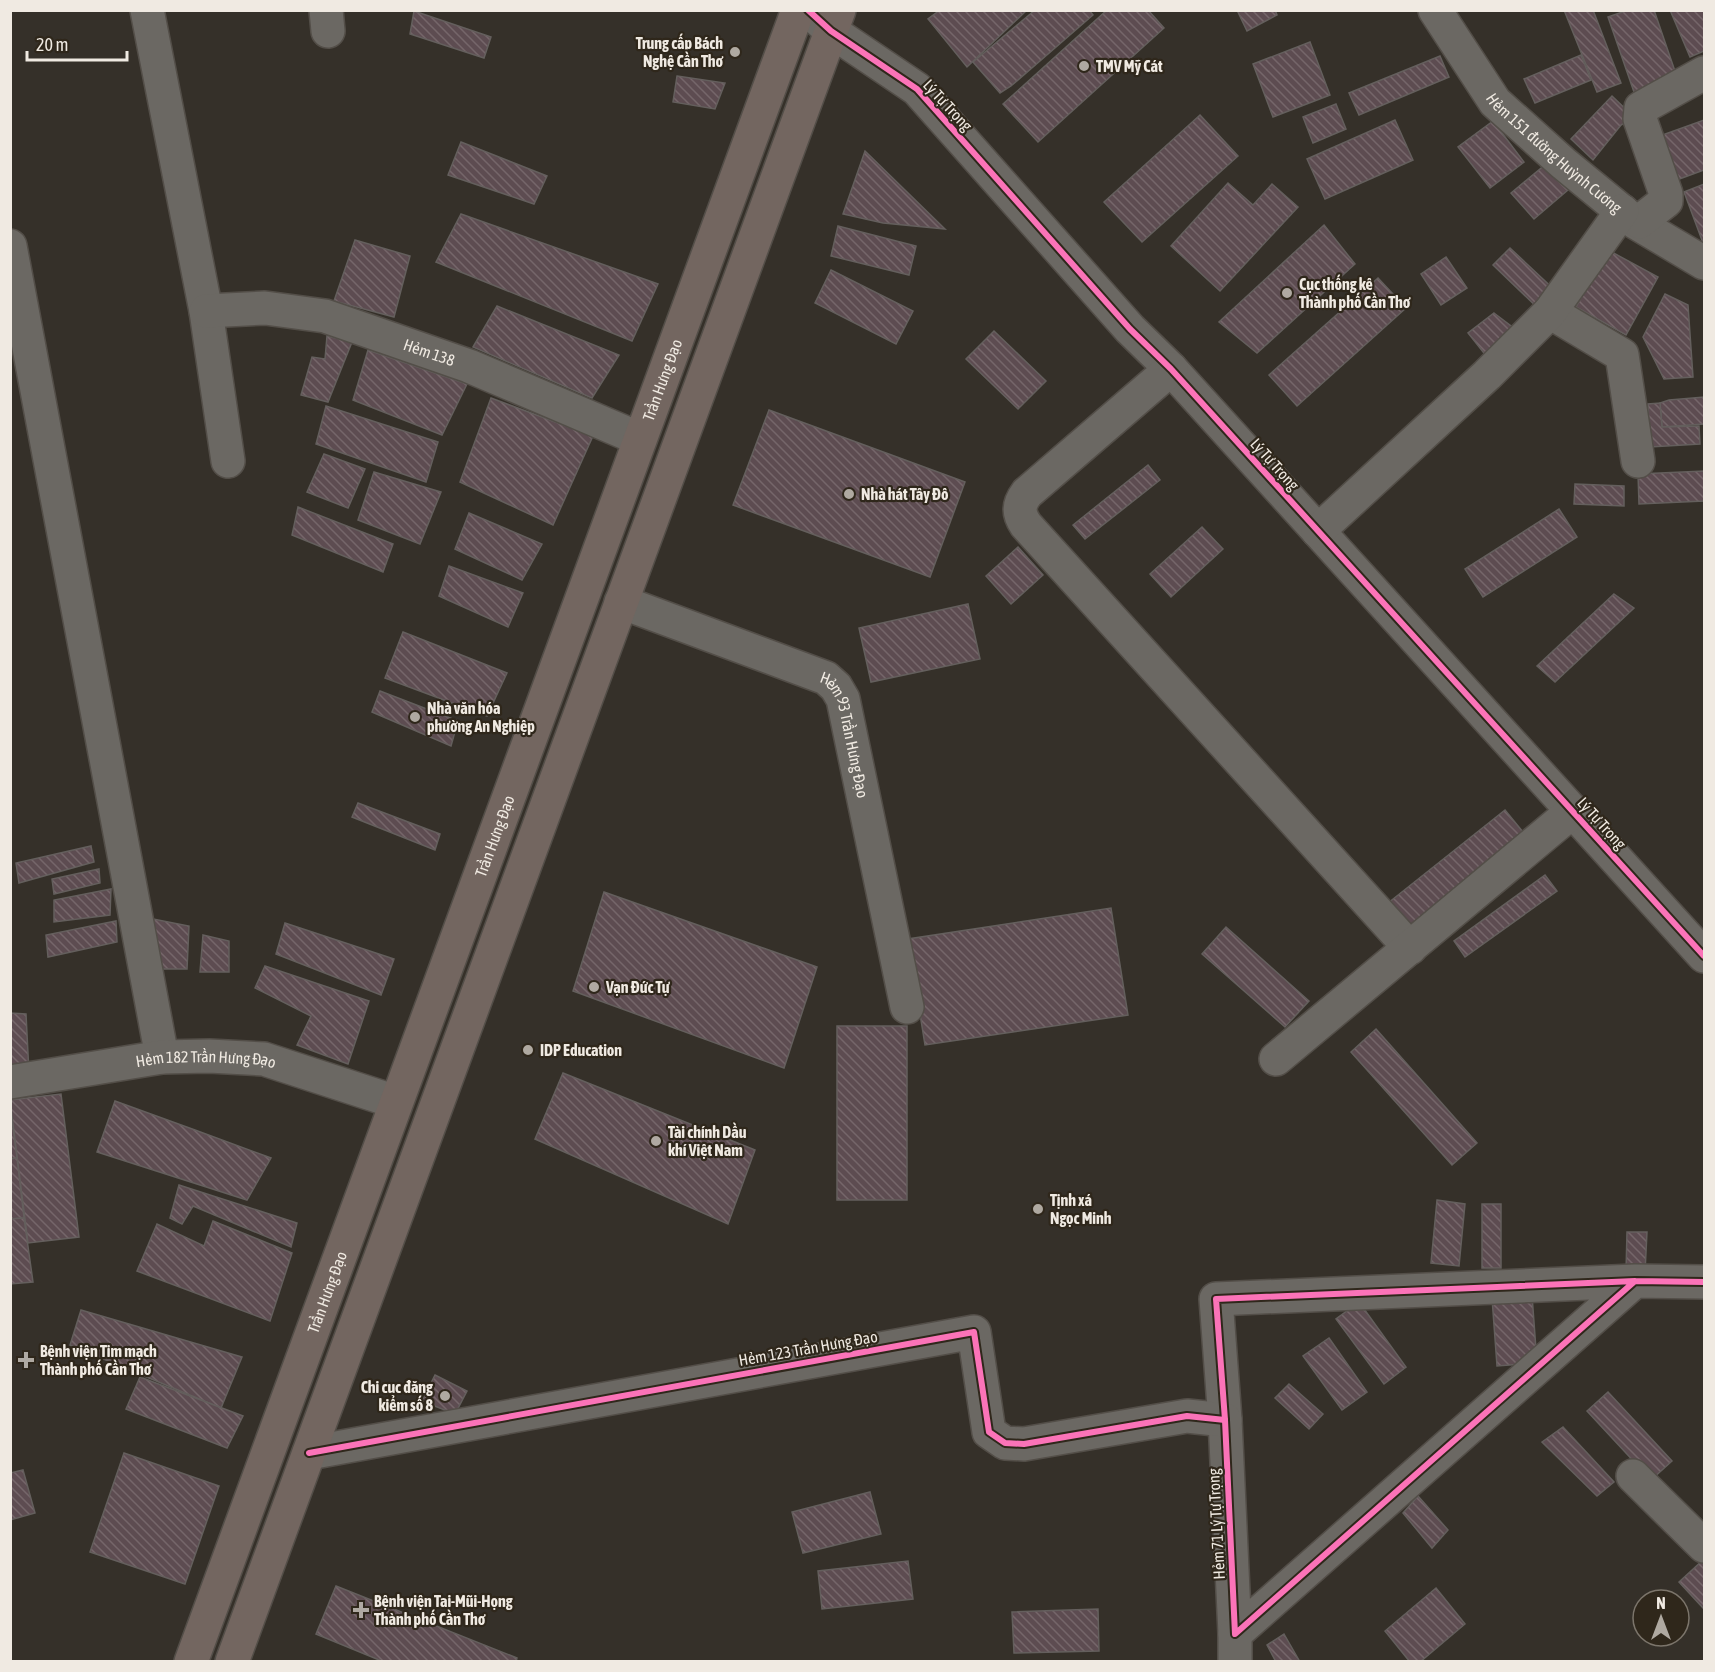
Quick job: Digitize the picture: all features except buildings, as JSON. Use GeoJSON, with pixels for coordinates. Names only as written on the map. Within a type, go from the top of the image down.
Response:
{"type":"FeatureCollection","features":[{"type":"Feature","properties":{"kind":"highway","name":"Trần Hưng Đạo"},"geometry":{"type":"LineString","coordinates":[[191,1662],[798,10]]}},
{"type":"Feature","properties":{"kind":"highway"},"geometry":{"type":"LineString","coordinates":[[232,1662],[621,602],[826,17]]}},
{"type":"Feature","properties":{"kind":"street"},"geometry":{"type":"LineString","coordinates":[[147,10],[206,311],[228,461]]}},
{"type":"Feature","properties":{"kind":"street","name":"Hẻm 151 đường Huỳnh Cương"},"geometry":{"type":"LineString","coordinates":[[1435,10],[1495,102],[1563,163],[1630,217],[1704,263]]}},
{"type":"Feature","properties":{"kind":"street","name":"Lý Tự Trọng"},"geometry":{"type":"LineString","coordinates":[[826,17],[916,89],[1130,329],[1171,369],[1704,956]]}},
{"type":"Feature","properties":{"kind":"street"},"geometry":{"type":"LineString","coordinates":[[1318,531],[1487,375],[1550,312],[1630,217],[1666,201],[1666,194],[1640,119],[1641,108],[1704,73]]}},
{"type":"Feature","properties":{"kind":"street"},"geometry":{"type":"LineString","coordinates":[[10,246],[162,1057]]}},
{"type":"Feature","properties":{"kind":"street","name":"Hẻm 138"},"geometry":{"type":"LineString","coordinates":[[206,311],[265,308],[325,316],[469,366],[640,439]]}},
{"type":"Feature","properties":{"kind":"street"},"geometry":{"type":"LineString","coordinates":[[1550,312],[1622,355],[1638,461]]}},
{"type":"Feature","properties":{"kind":"street"},"geometry":{"type":"LineString","coordinates":[[1171,369],[1027,493],[1019,508],[1021,517],[1410,948]]}},
{"type":"Feature","properties":{"kind":"street","name":"Hẻm 93 Trần Hưng Đạo"},"geometry":{"type":"LineString","coordinates":[[621,602],[826,678],[836,687],[843,699],[907,1007]]}},
{"type":"Feature","properties":{"kind":"street"},"geometry":{"type":"LineString","coordinates":[[1276,1059],[1573,811]]}},
{"type":"Feature","properties":{"kind":"street","name":"Hẻm 182 Trần Hưng Đạo"},"geometry":{"type":"LineString","coordinates":[[10,1082],[162,1057],[209,1056],[264,1059],[396,1102]]}},
{"type":"Feature","properties":{"kind":"street","name":"Hẻm 71 Lý Tự Trọng"},"geometry":{"type":"LineString","coordinates":[[1235,1648],[1635,1281]]}},
{"type":"Feature","properties":{"kind":"street","name":"Hẻm 71 Lý Tự Trọng"},"geometry":{"type":"LineString","coordinates":[[1235,1648],[1225,1420],[1216,1299],[1635,1281],[1704,1282]]}},
{"type":"Feature","properties":{"kind":"street","name":"Hẻm 123 Trần Hưng Đạo"},"geometry":{"type":"LineString","coordinates":[[309,1453],[974,1332],[988,1432],[1005,1443],[1024,1444],[1187,1416],[1225,1420]]}},
{"type":"Feature","properties":{"kind":"street"},"geometry":{"type":"LineString","coordinates":[[1633,1476],[1704,1546]]}},
{"type":"Feature","properties":{"kind":"cycle path"},"geometry":{"type":"LineString","coordinates":[[808,10],[831,31],[917,89],[1130,329],[1171,369],[1704,956]]}},
{"type":"Feature","properties":{"kind":"cycle path"},"geometry":{"type":"LineString","coordinates":[[1635,1281],[1216,1299],[1225,1420],[1235,1634],[1635,1281],[1704,1282]]}},
{"type":"Feature","properties":{"kind":"cycle path"},"geometry":{"type":"LineString","coordinates":[[309,1453],[974,1332],[989,1432],[1005,1443],[1024,1444],[1187,1416],[1225,1420]]}},
{"type":"Feature","properties":{"kind":"place","name":"Trung cấp Bách Nghệ Cần Thơ"},"geometry":{"type":"Point","coordinates":[735,52]}},
{"type":"Feature","properties":{"kind":"place","name":"TMV Mỹ Cát"},"geometry":{"type":"Point","coordinates":[1084,66]}},
{"type":"Feature","properties":{"kind":"place","name":"Cục thống kê Thành phố Cần Thơ"},"geometry":{"type":"Point","coordinates":[1287,293]}},
{"type":"Feature","properties":{"kind":"place","name":"Nhà hát Tây Đô"},"geometry":{"type":"Point","coordinates":[849,494]}},
{"type":"Feature","properties":{"kind":"place","name":"Nhà văn hóa phường An Nghiệp"},"geometry":{"type":"Point","coordinates":[415,717]}},
{"type":"Feature","properties":{"kind":"place","name":"Vạn Đức Tự"},"geometry":{"type":"Point","coordinates":[594,987]}},
{"type":"Feature","properties":{"kind":"place","name":"IDP Education"},"geometry":{"type":"Point","coordinates":[528,1050]}},
{"type":"Feature","properties":{"kind":"place","name":"Tài chính Dầu khí Việt Nam"},"geometry":{"type":"Point","coordinates":[656,1141]}},
{"type":"Feature","properties":{"kind":"place","name":"Tịnh xá Ngọc Minh"},"geometry":{"type":"Point","coordinates":[1038,1209]}},
{"type":"Feature","properties":{"kind":"place","name":"Bệnh viện Tim mạch Thành phố Cần Thơ"},"geometry":{"type":"Point","coordinates":[26,1360]}},
{"type":"Feature","properties":{"kind":"place","name":"Chi cục đăng kiểm số 8"},"geometry":{"type":"Point","coordinates":[445,1396]}},
{"type":"Feature","properties":{"kind":"place","name":"Bệnh viện Tai-Mũi-Họng Thành phố Cần Thơ"},"geometry":{"type":"Point","coordinates":[361,1610]}}]}
